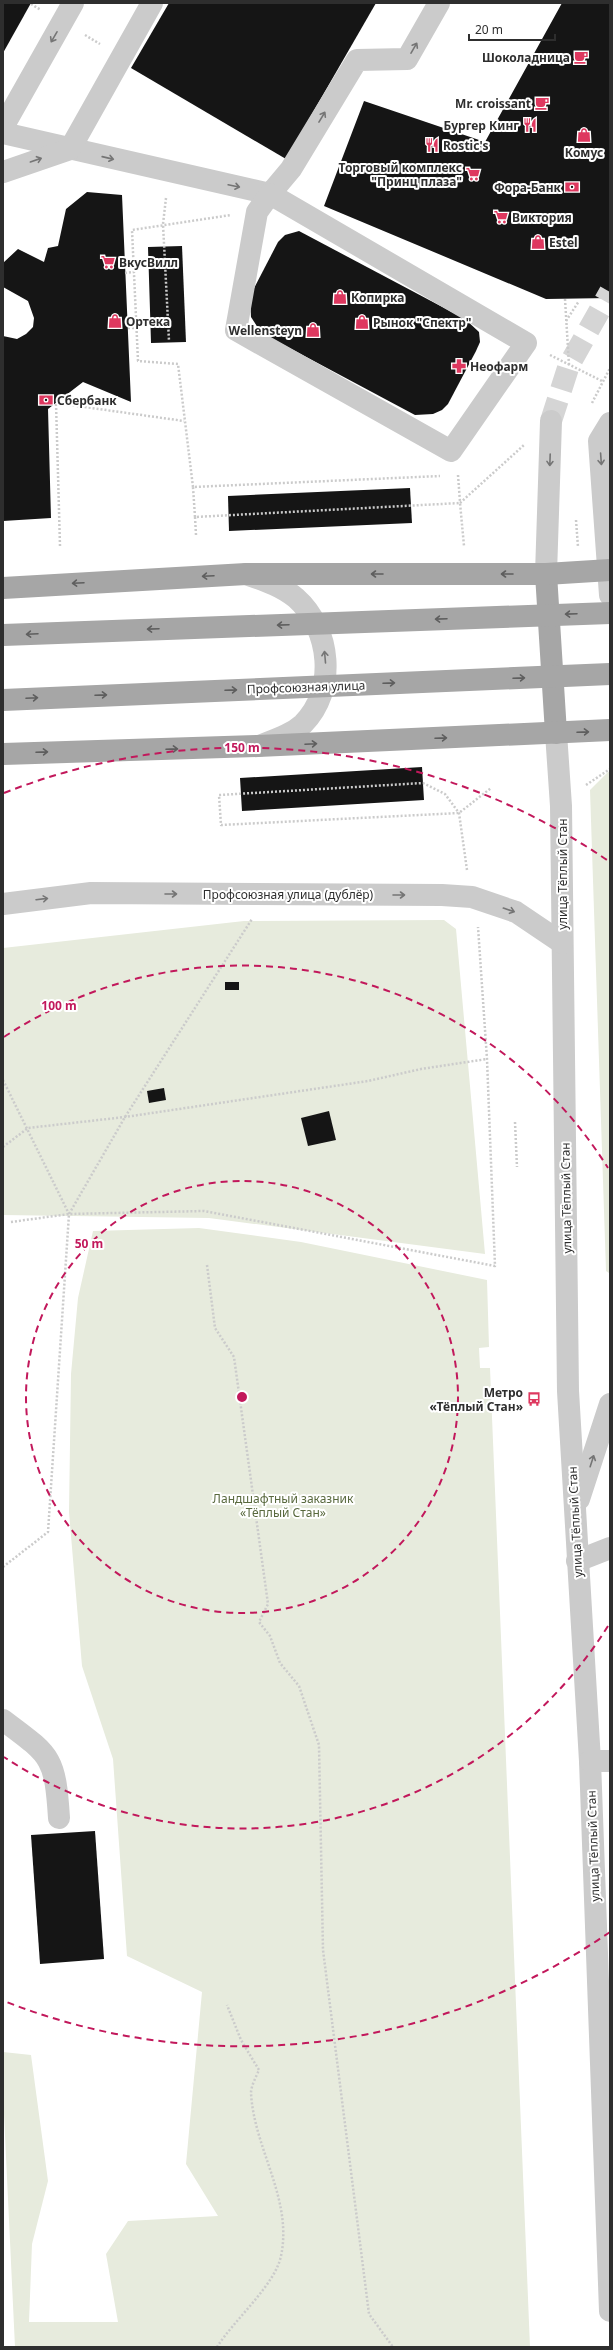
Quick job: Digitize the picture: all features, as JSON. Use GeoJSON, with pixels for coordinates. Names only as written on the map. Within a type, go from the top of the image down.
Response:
{"type":"FeatureCollection","features":[{"type":"Feature","properties":{"kind":"main road"},"geometry":{"type":"LineString","coordinates":[[3,588],[246,574],[546,574],[609,570]]}},
{"type":"Feature","properties":{"kind":"main road"},"geometry":{"type":"LineString","coordinates":[[546,574],[556,733]]}},
{"type":"Feature","properties":{"kind":"main road"},"geometry":{"type":"LineString","coordinates":[[3,636],[610,612]]}},
{"type":"Feature","properties":{"kind":"main road","name":"Профсоюзная улица"},"geometry":{"type":"LineString","coordinates":[[3,700],[610,674]]}},
{"type":"Feature","properties":{"kind":"main road"},"geometry":{"type":"LineString","coordinates":[[3,754],[258,746],[610,730]]}},
{"type":"Feature","properties":{"kind":"street"},"geometry":{"type":"LineString","coordinates":[[3,127],[73,3]]}},
{"type":"Feature","properties":{"kind":"street"},"geometry":{"type":"LineString","coordinates":[[3,172],[70,149],[152,3]]}},
{"type":"Feature","properties":{"kind":"street"},"geometry":{"type":"LineString","coordinates":[[3,133],[270,194],[526,343],[451,451],[236,330],[257,212],[270,194],[291,169],[357,60],[407,59],[439,3]]}},
{"type":"Feature","properties":{"kind":"street"},"geometry":{"type":"LineString","coordinates":[[546,574],[551,421]]}},
{"type":"Feature","properties":{"kind":"street"},"geometry":{"type":"LineString","coordinates":[[610,423],[599,441],[608,515],[610,595]]}},
{"type":"Feature","properties":{"kind":"street"},"geometry":{"type":"LineString","coordinates":[[246,574],[273,584],[295,598],[313,617],[324,644],[326,675],[320,702],[302,724],[284,736],[258,746]]}},
{"type":"Feature","properties":{"kind":"street","name":"улица Тёплый Стан"},"geometry":{"type":"LineString","coordinates":[[556,733],[561,806],[568,1391],[577,1561],[600,1761],[610,2311]]}},
{"type":"Feature","properties":{"kind":"street","name":"Профсоюзная улица (дублёр)"},"geometry":{"type":"LineString","coordinates":[[3,904],[90,893],[442,895],[472,897],[516,912],[562,943]]}},
{"type":"Feature","properties":{"kind":"street"},"geometry":{"type":"LineString","coordinates":[[575,1511],[610,1404]]}},
{"type":"Feature","properties":{"kind":"street"},"geometry":{"type":"LineString","coordinates":[[577,1561],[610,1548]]}},
{"type":"Feature","properties":{"kind":"street"},"geometry":{"type":"LineString","coordinates":[[3,1720],[37,1745],[49,1761],[57,1781],[59,1818]]}},
{"type":"Feature","properties":{"kind":"path"},"geometry":{"type":"LineString","coordinates":[[196,535],[193,487],[178,364],[138,361],[132,230],[163,224],[257,212]]}},
{"type":"Feature","properties":{"kind":"path"},"geometry":{"type":"LineString","coordinates":[[163,224],[169,341]]}},
{"type":"Feature","properties":{"kind":"path"},"geometry":{"type":"LineString","coordinates":[[125,273],[134,272]]}},
{"type":"Feature","properties":{"kind":"path"},"geometry":{"type":"LineString","coordinates":[[564,299],[569,365]]}},
{"type":"Feature","properties":{"kind":"path"},"geometry":{"type":"LineString","coordinates":[[566,322],[579,301]]}},
{"type":"Feature","properties":{"kind":"path"},"geometry":{"type":"LineString","coordinates":[[128,328],[137,328]]}},
{"type":"Feature","properties":{"kind":"path"},"geometry":{"type":"LineString","coordinates":[[526,343],[602,381]]}},
{"type":"Feature","properties":{"kind":"path"},"geometry":{"type":"LineString","coordinates":[[60,546],[56,403],[184,421]]}},
{"type":"Feature","properties":{"kind":"path"},"geometry":{"type":"LineString","coordinates":[[195,517],[460,502],[551,421]]}},
{"type":"Feature","properties":{"kind":"path"},"geometry":{"type":"LineString","coordinates":[[451,476],[458,475]]}},
{"type":"Feature","properties":{"kind":"path"},"geometry":{"type":"LineString","coordinates":[[193,487],[443,476]]}},
{"type":"Feature","properties":{"kind":"path"},"geometry":{"type":"LineString","coordinates":[[460,502],[464,546]]}},
{"type":"Feature","properties":{"kind":"path"},"geometry":{"type":"LineString","coordinates":[[586,785],[610,769]]}},
{"type":"Feature","properties":{"kind":"path"},"geometry":{"type":"LineString","coordinates":[[467,873],[458,813],[445,794],[423,783],[219,795],[221,825],[458,813],[492,788]]}},
{"type":"Feature","properties":{"kind":"path"},"geometry":{"type":"LineString","coordinates":[[3,1567],[48,1532],[69,1214],[125,1117],[254,917]]}},
{"type":"Feature","properties":{"kind":"path"},"geometry":{"type":"LineString","coordinates":[[12,1222],[69,1214],[204,1211],[495,1266],[487,1059],[477,920]]}},
{"type":"Feature","properties":{"kind":"path"},"geometry":{"type":"LineString","coordinates":[[3,1147],[28,1128],[125,1117],[368,1081],[421,1069],[487,1059]]}},
{"type":"Feature","properties":{"kind":"path"},"geometry":{"type":"LineString","coordinates":[[3,1080],[28,1128],[69,1214]]}},
{"type":"Feature","properties":{"kind":"path"},"geometry":{"type":"LineString","coordinates":[[515,1122],[517,1167]]}},
{"type":"Feature","properties":{"kind":"path"},"geometry":{"type":"LineString","coordinates":[[207,1265],[215,1328],[234,1356],[268,1604],[259,1622],[270,1636],[280,1663],[298,1686],[319,1745],[323,1950],[369,2314],[393,2347]]}},
{"type":"Feature","properties":{"kind":"path"},"geometry":{"type":"LineString","coordinates":[[217,2347],[225,2334],[268,2284],[281,2257],[283,2226],[279,2196],[262,2149],[251,2092],[258,2070],[241,2040],[227,2005]]}},
{"type":"Feature","properties":{"kind":"green space"},"geometry":{"type":"Polygon","coordinates":[[[608,772],[610,772],[609,1273],[606,1271],[590,790],[608,772]]]}},
{"type":"Feature","properties":{"kind":"green space"},"geometry":{"type":"Polygon","coordinates":[[[444,920],[456,929],[485,1254],[209,1218],[3,1215],[3,948],[244,921],[444,920]]]}},
{"type":"Feature","properties":{"kind":"green space","name":"Ландшафтный заказник «Тёплый Стан»"},"geometry":{"type":"Polygon","coordinates":[[[199,1228],[301,1242],[487,1280],[489,1347],[479,1348],[480,1368],[490,1368],[530,2347],[15,2347],[3,2093],[3,2052],[31,2055],[48,2181],[32,2244],[29,2322],[118,2322],[106,2254],[128,2221],[218,2216],[186,2164],[202,1992],[127,1956],[113,1759],[82,1666],[69,1512],[71,1374],[78,1298],[93,1231],[199,1228]]]}},
{"type":"Feature","properties":{"kind":"building"},"geometry":{"type":"Polygon","coordinates":[[[3,3],[31,3],[3,53],[3,3]]]}},
{"type":"Feature","properties":{"kind":"building"},"geometry":{"type":"Polygon","coordinates":[[[169,3],[376,3],[286,159],[131,68],[169,3]]]}},
{"type":"Feature","properties":{"kind":"building","name":"Торговый комплекс \"Принц плаза\""},"geometry":{"type":"Polygon","coordinates":[[[562,3],[610,3],[610,298],[546,299],[324,206],[364,101],[485,142],[562,3]]]}},
{"type":"Feature","properties":{"kind":"building"},"geometry":{"type":"Polygon","coordinates":[[[87,192],[122,195],[131,402],[83,382],[48,409],[51,518],[3,521],[3,336],[17,339],[26,334],[33,327],[34,318],[28,301],[3,287],[3,263],[18,249],[44,262],[48,248],[58,246],[66,209],[87,192]]]}},
{"type":"Feature","properties":{"kind":"building","name":"Рынок \"Спектр\""},"geometry":{"type":"Polygon","coordinates":[[[299,231],[465,319],[479,332],[480,342],[476,351],[448,404],[442,410],[433,414],[415,415],[267,336],[258,328],[251,317],[250,296],[278,242],[285,235],[299,231]]]}},
{"type":"Feature","properties":{"kind":"building"},"geometry":{"type":"Polygon","coordinates":[[[182,246],[186,342],[151,343],[148,247],[182,246]]]}},
{"type":"Feature","properties":{"kind":"building"},"geometry":{"type":"Polygon","coordinates":[[[410,488],[412,523],[229,531],[228,496],[410,488]]]}},
{"type":"Feature","properties":{"kind":"building"},"geometry":{"type":"Polygon","coordinates":[[[422,767],[424,800],[242,811],[240,778],[422,767]]]}},
{"type":"Feature","properties":{"kind":"building"},"geometry":{"type":"Polygon","coordinates":[[[225,982],[239,982],[239,990],[225,990],[225,982]]]}},
{"type":"Feature","properties":{"kind":"building"},"geometry":{"type":"Polygon","coordinates":[[[164,1088],[166,1100],[149,1103],[147,1091],[164,1088]]]}},
{"type":"Feature","properties":{"kind":"building"},"geometry":{"type":"Polygon","coordinates":[[[329,1111],[336,1140],[308,1146],[301,1118],[329,1111]]]}},
{"type":"Feature","properties":{"kind":"building"},"geometry":{"type":"Polygon","coordinates":[[[95,1831],[104,1959],[40,1964],[31,1835],[95,1831]]]}},
{"type":"Feature","properties":{"kind":"tunnel"},"geometry":{"type":"LineString","coordinates":[[551,421],[569,365],[610,292]]}},
{"type":"Feature","properties":{"kind":"place","name":"Шоколадница"},"geometry":{"type":"Point","coordinates":[581,57]}},
{"type":"Feature","properties":{"kind":"place","name":"Mr. croissant"},"geometry":{"type":"Point","coordinates":[542,103]}},
{"type":"Feature","properties":{"kind":"place","name":"Бургер Кинг"},"geometry":{"type":"Point","coordinates":[530,125]}},
{"type":"Feature","properties":{"kind":"place","name":"Комус"},"geometry":{"type":"Point","coordinates":[584,135]}},
{"type":"Feature","properties":{"kind":"place","name":"Rostic's"},"geometry":{"type":"Point","coordinates":[432,145]}},
{"type":"Feature","properties":{"kind":"place","name":"Торговый комплекс \"Принц плаза\""},"geometry":{"type":"Point","coordinates":[473,174]}},
{"type":"Feature","properties":{"kind":"place","name":"Фора-Банк"},"geometry":{"type":"Point","coordinates":[572,187]}},
{"type":"Feature","properties":{"kind":"place","name":"Виктория"},"geometry":{"type":"Point","coordinates":[501,217]}},
{"type":"Feature","properties":{"kind":"place","name":"Estel"},"geometry":{"type":"Point","coordinates":[538,242]}},
{"type":"Feature","properties":{"kind":"place","name":"ВкусВилл"},"geometry":{"type":"Point","coordinates":[108,262]}},
{"type":"Feature","properties":{"kind":"place","name":"Копирка"},"geometry":{"type":"Point","coordinates":[340,297]}},
{"type":"Feature","properties":{"kind":"place","name":"Ортека"},"geometry":{"type":"Point","coordinates":[115,321]}},
{"type":"Feature","properties":{"kind":"place","name":"Рынок \"Спектр\""},"geometry":{"type":"Point","coordinates":[362,322]}},
{"type":"Feature","properties":{"kind":"place","name":"Wellensteyn"},"geometry":{"type":"Point","coordinates":[313,330]}},
{"type":"Feature","properties":{"kind":"place","name":"Неофарм"},"geometry":{"type":"Point","coordinates":[459,366]}},
{"type":"Feature","properties":{"kind":"place","name":"Сбербанк"},"geometry":{"type":"Point","coordinates":[46,400]}},
{"type":"Feature","properties":{"kind":"place","name":"Метро «Тёплый Стан»"},"geometry":{"type":"Point","coordinates":[534,1399]}}]}
